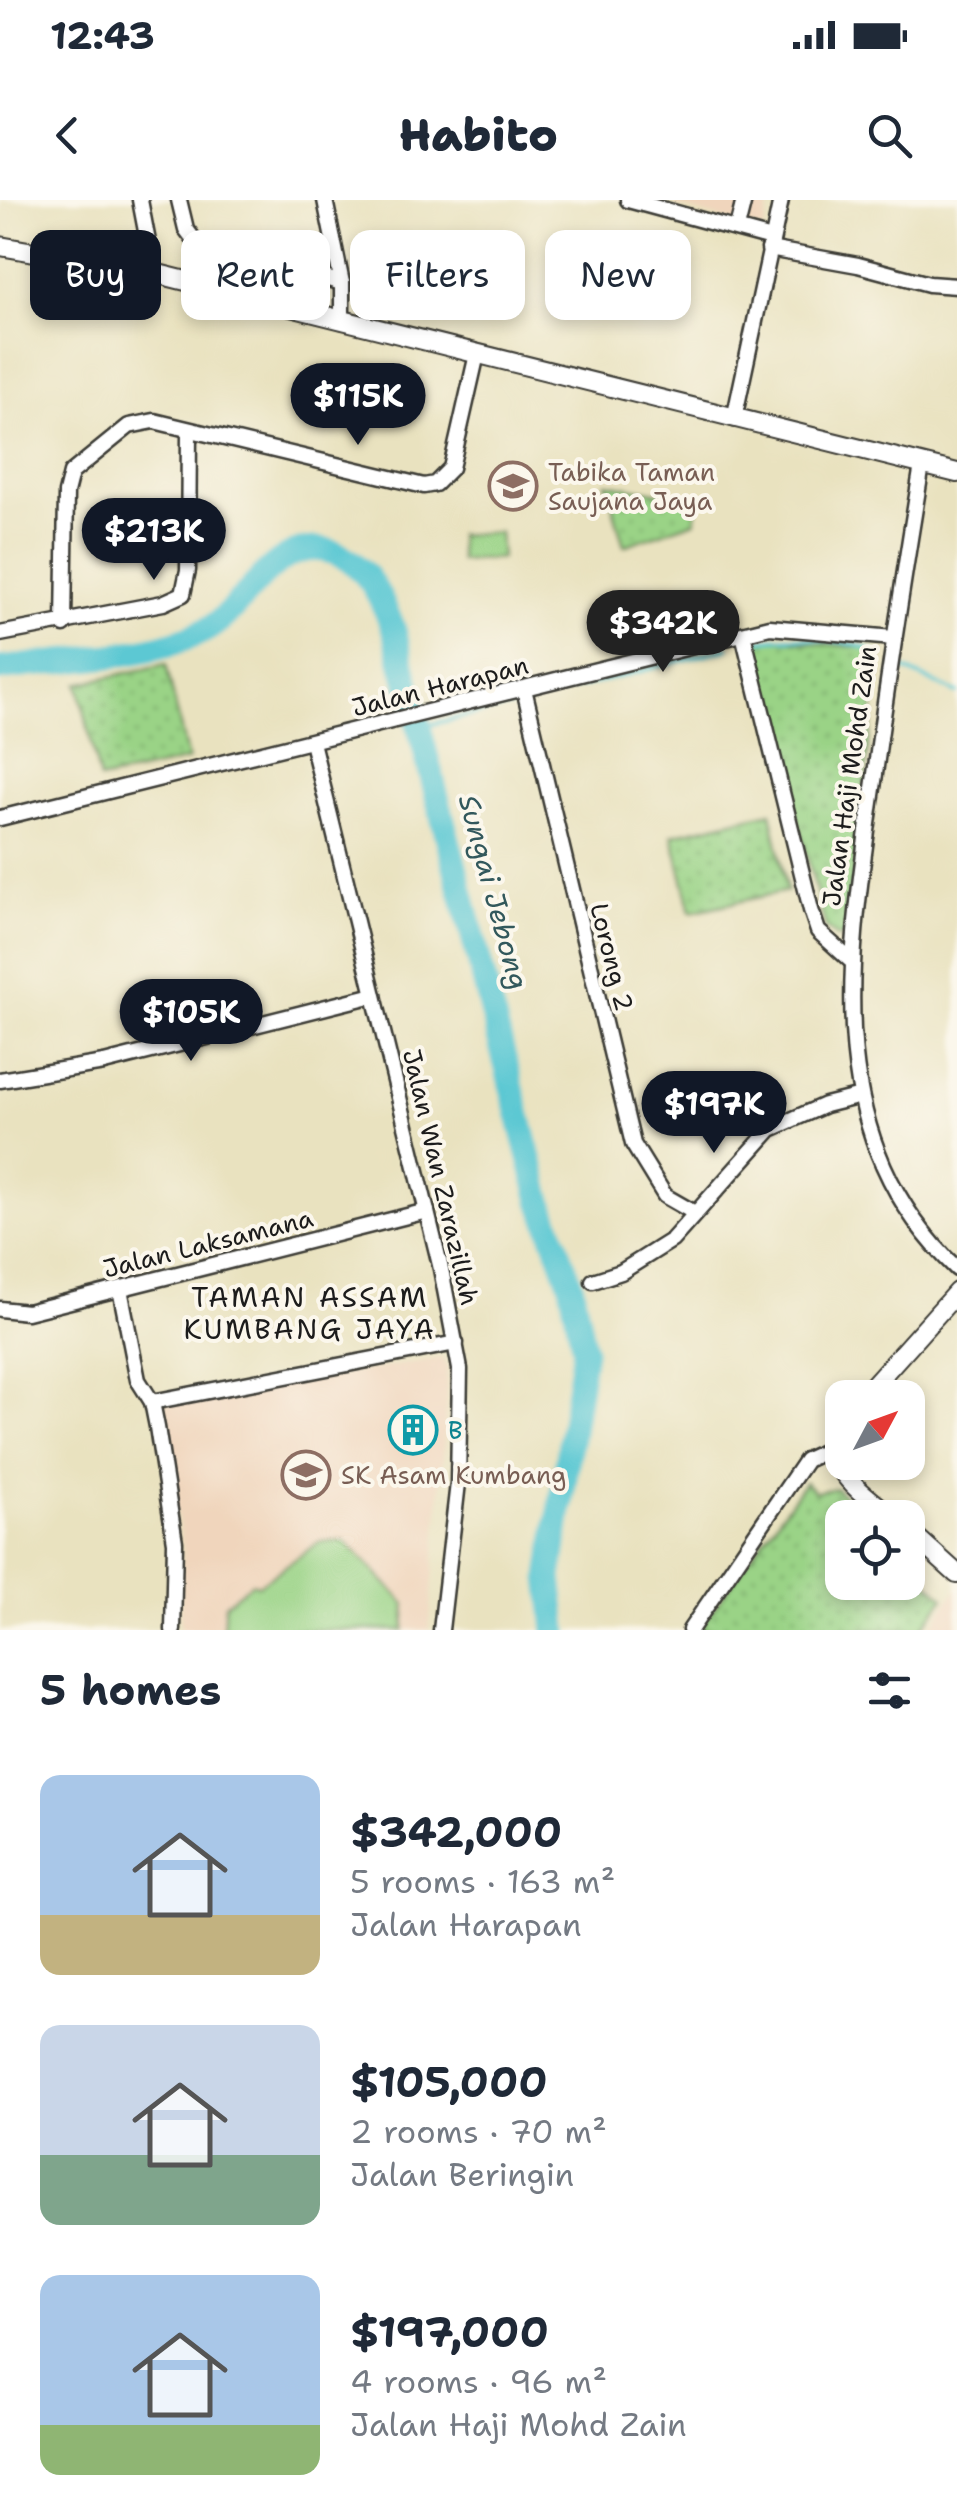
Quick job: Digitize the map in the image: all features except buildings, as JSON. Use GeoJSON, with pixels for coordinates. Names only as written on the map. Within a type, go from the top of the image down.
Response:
{"type":"FeatureCollection","features":[{"type":"Feature","properties":{"kind":"main road"},"geometry":{"type":"LineString","coordinates":[[0,246],[30,251]]}},
{"type":"Feature","properties":{"kind":"main road"},"geometry":{"type":"LineString","coordinates":[[161,275],[957,474]]}},
{"type":"Feature","properties":{"kind":"main road"},"geometry":{"type":"LineString","coordinates":[[878,1380],[957,1292]]}},
{"type":"Feature","properties":{"kind":"main road"},"geometry":{"type":"LineString","coordinates":[[849,1480],[872,1500]]}},
{"type":"Feature","properties":{"kind":"main road"},"geometry":{"type":"LineString","coordinates":[[925,1545],[957,1574]]}},
{"type":"Feature","properties":{"kind":"street"},"geometry":{"type":"LineString","coordinates":[[140,200],[146,230]]}},
{"type":"Feature","properties":{"kind":"street"},"geometry":{"type":"LineString","coordinates":[[179,200],[188,236],[195,241],[342,283]]}},
{"type":"Feature","properties":{"kind":"street"},"geometry":{"type":"LineString","coordinates":[[325,200],[342,283],[342,321]]}},
{"type":"Feature","properties":{"kind":"street"},"geometry":{"type":"LineString","coordinates":[[628,200],[737,228],[770,244],[928,284],[957,286]]}},
{"type":"Feature","properties":{"kind":"street"},"geometry":{"type":"LineString","coordinates":[[737,228],[744,200]]}},
{"type":"Feature","properties":{"kind":"street"},"geometry":{"type":"LineString","coordinates":[[734,419],[781,200]]}},
{"type":"Feature","properties":{"kind":"street"},"geometry":{"type":"LineString","coordinates":[[64,624],[66,493],[71,473],[129,426],[167,424],[424,486],[435,484],[451,468],[476,354]]}},
{"type":"Feature","properties":{"kind":"street"},"geometry":{"type":"LineString","coordinates":[[0,634],[163,603],[182,594],[188,570],[188,430]]}},
{"type":"Feature","properties":{"kind":"street","name":"Jalan Haji Mohd Zain"},"geometry":{"type":"LineString","coordinates":[[922,465],[893,638],[850,960],[852,1032],[861,1096],[899,1201],[917,1228],[957,1269]]}},
{"type":"Feature","properties":{"kind":"street","name":"Jalan Harapan"},"geometry":{"type":"LineString","coordinates":[[0,818],[780,626],[893,638]]}},
{"type":"Feature","properties":{"kind":"street"},"geometry":{"type":"LineString","coordinates":[[743,634],[811,910],[818,931],[850,960]]}},
{"type":"Feature","properties":{"kind":"street","name":"Lorong 2"},"geometry":{"type":"LineString","coordinates":[[524,689],[633,1144],[665,1196],[693,1212]]}},
{"type":"Feature","properties":{"kind":"street","name":"Jalan Wan Zarazillah"},"geometry":{"type":"LineString","coordinates":[[312,742],[456,1344],[462,1429],[441,1630]]}},
{"type":"Feature","properties":{"kind":"street"},"geometry":{"type":"LineString","coordinates":[[0,1080],[104,1064],[374,995]]}},
{"type":"Feature","properties":{"kind":"street"},"geometry":{"type":"LineString","coordinates":[[593,1282],[647,1258],[672,1240],[771,1129],[825,1104],[861,1096]]}},
{"type":"Feature","properties":{"kind":"street","name":"Jalan Laksamana"},"geometry":{"type":"LineString","coordinates":[[0,1309],[27,1312],[427,1211]]}},
{"type":"Feature","properties":{"kind":"street"},"geometry":{"type":"LineString","coordinates":[[120,1288],[138,1380],[152,1402],[175,1542],[174,1630]]}},
{"type":"Feature","properties":{"kind":"street"},"geometry":{"type":"LineString","coordinates":[[152,1402],[456,1344]]}},
{"type":"Feature","properties":{"kind":"street"},"geometry":{"type":"LineString","coordinates":[[690,1630],[806,1460],[825,1451]]}},
{"type":"Feature","properties":{"kind":"shaded area"},"geometry":{"type":"Polygon","coordinates":[[[676,200],[770,200],[764,230],[675,206],[676,200]]]}},
{"type":"Feature","properties":{"kind":"shaded area","name":"Tabika Taman Saujana Jaya"},"geometry":{"type":"Polygon","coordinates":[[[503,470],[530,479],[525,497],[512,493],[508,506],[494,502],[503,470]]]}},
{"type":"Feature","properties":{"kind":"shaded area","name":"SK Asam Kumbang"},"geometry":{"type":"Polygon","coordinates":[[[442,1358],[447,1366],[444,1442],[429,1630],[180,1630],[183,1549],[157,1405],[442,1358]]]}},
{"type":"Feature","properties":{"kind":"shaded area"},"geometry":{"type":"Polygon","coordinates":[[[957,1588],[957,1630],[929,1630],[957,1588]]]}},
{"type":"Feature","properties":{"kind":"green space"},"geometry":{"type":"Polygon","coordinates":[[[606,483],[699,500],[695,521],[624,546],[606,483]]]}},
{"type":"Feature","properties":{"kind":"green space"},"geometry":{"type":"Polygon","coordinates":[[[499,532],[501,558],[460,561],[458,535],[499,532]]]}},
{"type":"Feature","properties":{"kind":"green space"},"geometry":{"type":"Polygon","coordinates":[[[775,639],[866,648],[879,658],[847,933],[838,938],[826,928],[823,918],[758,664],[756,641],[775,639]]]}},
{"type":"Feature","properties":{"kind":"green space"},"geometry":{"type":"Polygon","coordinates":[[[166,664],[188,760],[100,780],[78,684],[166,664]]]}},
{"type":"Feature","properties":{"kind":"green space"},"geometry":{"type":"Polygon","coordinates":[[[771,812],[787,891],[691,912],[672,835],[771,812]]]}},
{"type":"Feature","properties":{"kind":"green space"},"geometry":{"type":"Polygon","coordinates":[[[805,1482],[815,1492],[836,1488],[848,1500],[825,1500],[825,1600],[925,1600],[925,1578],[944,1598],[921,1630],[698,1630],[805,1482]]]}},
{"type":"Feature","properties":{"kind":"green space"},"geometry":{"type":"Polygon","coordinates":[[[344,1540],[406,1604],[404,1630],[223,1630],[225,1604],[252,1583],[258,1585],[320,1542],[344,1540]]]}},
{"type":"Feature","properties":{"kind":"waterway","name":"Sungai Jebong"},"geometry":{"type":"LineString","coordinates":[[0,669],[132,653],[182,640],[220,620],[279,562],[314,549],[335,553],[357,566],[379,595],[394,630],[541,1201],[571,1285],[584,1350],[550,1577],[556,1630]]}},
{"type":"Feature","properties":{"kind":"waterway"},"geometry":{"type":"LineString","coordinates":[[753,641],[835,641],[879,655]]}},
{"type":"Feature","properties":{"kind":"waterway"},"geometry":{"type":"LineString","coordinates":[[535,699],[728,648]]}},
{"type":"Feature","properties":{"kind":"waterway"},"geometry":{"type":"LineString","coordinates":[[899,667],[957,693]]}},
{"type":"Feature","properties":{"kind":"waterway"},"geometry":{"type":"LineString","coordinates":[[419,727],[515,705]]}},
{"type":"Feature","properties":{"kind":"place","name":"Tabika Taman Saujana Jaya"},"geometry":{"type":"Point","coordinates":[513,486]}},
{"type":"Feature","properties":{"kind":"place","name":"B"},"geometry":{"type":"Point","coordinates":[413,1430]}},
{"type":"Feature","properties":{"kind":"place","name":"SK Asam Kumbang"},"geometry":{"type":"Point","coordinates":[306,1475]}},
{"type":"Feature","properties":{"kind":"district","name":"TAMAN ASSAM KUMBANG JAYA"},"geometry":{"type":"Point","coordinates":[310,1313]}}]}
